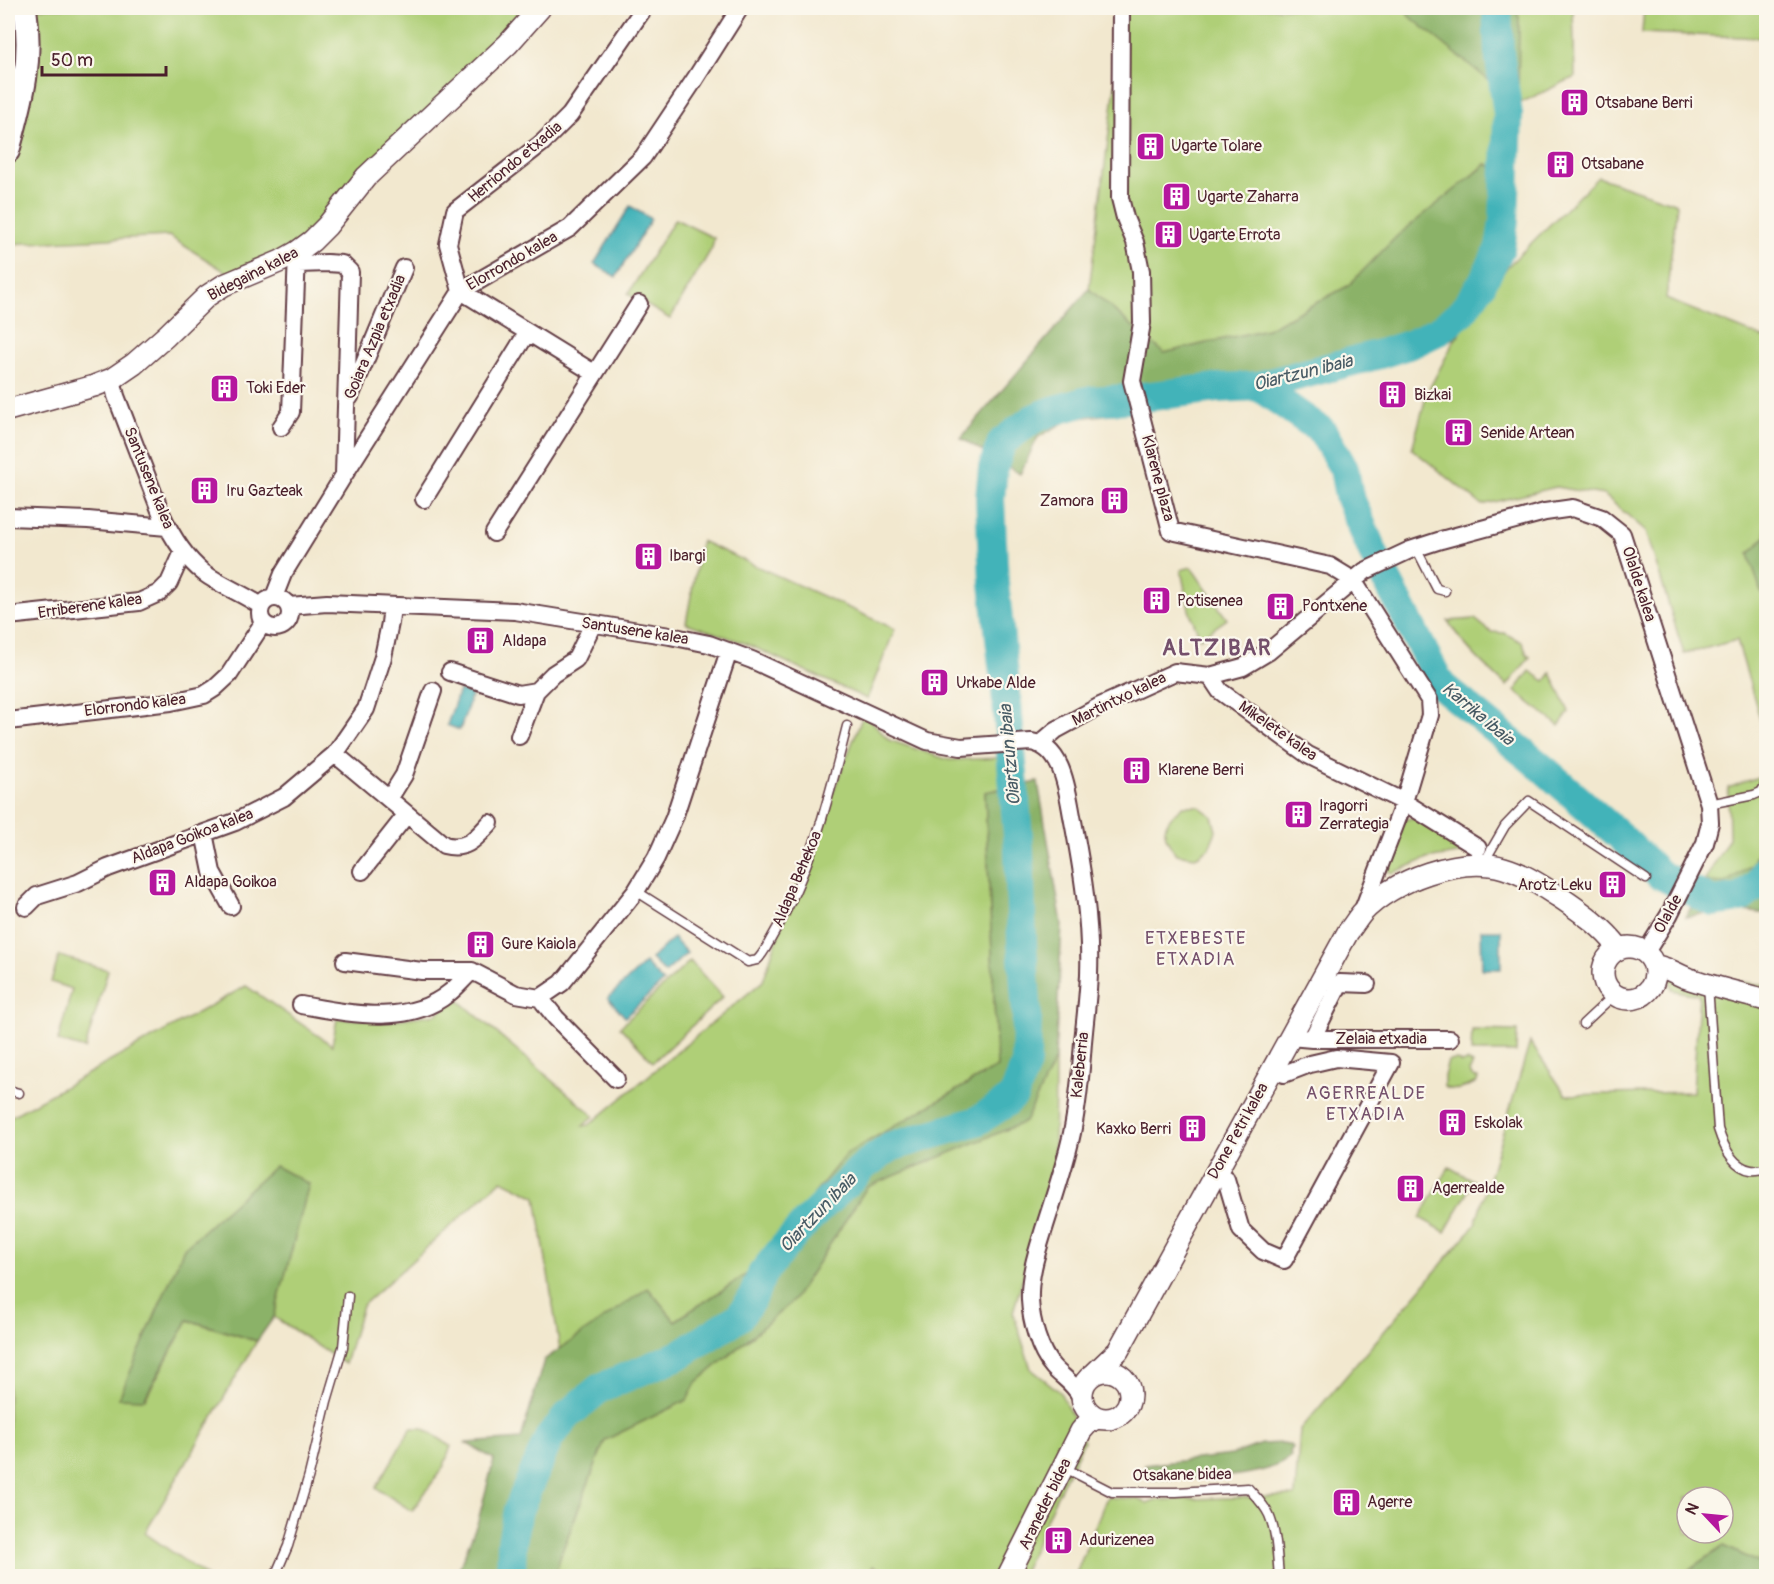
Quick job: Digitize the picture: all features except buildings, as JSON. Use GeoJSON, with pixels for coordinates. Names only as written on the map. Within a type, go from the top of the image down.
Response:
{"type":"FeatureCollection","features":[{"type":"Feature","properties":{"kind":"main road"},"geometry":{"type":"LineString","coordinates":[[8,151],[23,95],[28,58],[25,8]]}},
{"type":"Feature","properties":{"kind":"street","name":"Bidegaina kalea"},"geometry":{"type":"LineString","coordinates":[[8,410],[94,387],[112,379],[135,364],[207,296],[224,285],[298,258],[366,177],[508,44],[540,8]]}},
{"type":"Feature","properties":{"kind":"street","name":"Herriondo etxadia"},"geometry":{"type":"LineString","coordinates":[[461,291],[448,244],[455,211],[542,143],[570,115],[644,8]]}},
{"type":"Feature","properties":{"kind":"street","name":"Elorrondo kalea"},"geometry":{"type":"LineString","coordinates":[[8,721],[171,702],[204,695],[229,675],[262,623],[273,628],[284,625],[290,615],[275,603],[283,574],[461,291],[570,228],[643,157],[740,8]]}},
{"type":"Feature","properties":{"kind":"street","name":"Klarene plaza"},"geometry":{"type":"LineString","coordinates":[[1121,8],[1120,198],[1135,242],[1141,271],[1143,298],[1141,331],[1132,381],[1172,531],[1330,566],[1359,575]]}},
{"type":"Feature","properties":{"kind":"street","name":"Goiara Azpia etxadia"},"geometry":{"type":"LineString","coordinates":[[298,258],[342,264],[350,272],[344,475]]}},
{"type":"Feature","properties":{"kind":"street"},"geometry":{"type":"LineString","coordinates":[[281,427],[291,412],[298,258]]}},
{"type":"Feature","properties":{"kind":"street","name":"Goiara Azpia etxadia"},"geometry":{"type":"LineString","coordinates":[[346,406],[404,267]]}},
{"type":"Feature","properties":{"kind":"street"},"geometry":{"type":"LineString","coordinates":[[461,291],[594,373]]}},
{"type":"Feature","properties":{"kind":"street"},"geometry":{"type":"LineString","coordinates":[[494,533],[639,304]]}},
{"type":"Feature","properties":{"kind":"street"},"geometry":{"type":"LineString","coordinates":[[424,499],[527,333]]}},
{"type":"Feature","properties":{"kind":"street","name":"Santusene kalea"},"geometry":{"type":"LineString","coordinates":[[112,379],[120,406],[167,527],[183,552],[205,574],[275,603],[515,611],[680,638],[709,644],[752,660],[927,741],[961,747],[1031,742],[1040,744]]}},
{"type":"Feature","properties":{"kind":"street","name":"Olalde kalea"},"geometry":{"type":"LineString","coordinates":[[1359,575],[1408,552],[1441,540],[1545,512],[1573,508],[1602,518],[1622,534],[1709,804],[1710,823],[1705,843],[1688,876]]}},
{"type":"Feature","properties":{"kind":"street"},"geometry":{"type":"LineString","coordinates":[[8,518],[88,520],[167,527]]}},
{"type":"Feature","properties":{"kind":"street","name":"Erriberene kalea"},"geometry":{"type":"LineString","coordinates":[[8,616],[139,602],[159,593],[169,583],[183,552]]}},
{"type":"Feature","properties":{"kind":"street","name":"Martintxo kalea"},"geometry":{"type":"LineString","coordinates":[[1040,744],[1056,730],[1100,706],[1175,672],[1210,676],[1242,667],[1268,652],[1359,575]]}},
{"type":"Feature","properties":{"kind":"street","name":"Done Petri kalea"},"geometry":{"type":"LineString","coordinates":[[1359,575],[1429,700],[1430,715],[1404,802],[1362,913]]}},
{"type":"Feature","properties":{"kind":"street"},"geometry":{"type":"LineString","coordinates":[[262,623],[259,615],[275,603]]}},
{"type":"Feature","properties":{"kind":"street","name":"Aldapa Goikoa kalea"},"geometry":{"type":"LineString","coordinates":[[26,907],[37,896],[78,883],[108,868],[235,822],[284,797],[335,754],[366,710],[383,657],[392,607]]}},
{"type":"Feature","properties":{"kind":"street"},"geometry":{"type":"LineString","coordinates":[[519,736],[536,692],[553,674],[576,659],[593,624]]}},
{"type":"Feature","properties":{"kind":"street"},"geometry":{"type":"LineString","coordinates":[[540,998],[562,983],[636,891],[656,858],[674,818],[729,651]]}},
{"type":"Feature","properties":{"kind":"street"},"geometry":{"type":"LineString","coordinates":[[450,672],[518,694],[536,692]]}},
{"type":"Feature","properties":{"kind":"street","name":"Mikelete kalea"},"geometry":{"type":"LineString","coordinates":[[1210,676],[1220,691],[1308,755],[1404,802],[1480,856]]}},
{"type":"Feature","properties":{"kind":"street"},"geometry":{"type":"LineString","coordinates":[[389,799],[404,775],[433,691]]}},
{"type":"Feature","properties":{"kind":"street","name":"Kaleberria"},"geometry":{"type":"LineString","coordinates":[[1040,744],[1049,751],[1058,764],[1067,794],[1077,842],[1086,910],[1089,974],[1080,1076],[1072,1131],[1064,1169],[1038,1247],[1030,1285],[1030,1302],[1032,1319],[1045,1355],[1054,1368],[1085,1397]]}},
{"type":"Feature","properties":{"kind":"street"},"geometry":{"type":"LineString","coordinates":[[335,754],[444,845],[456,848],[474,840],[490,823]]}},
{"type":"Feature","properties":{"kind":"street"},"geometry":{"type":"LineString","coordinates":[[362,871],[407,814]]}},
{"type":"Feature","properties":{"kind":"street"},"geometry":{"type":"LineString","coordinates":[[204,833],[212,872],[231,906]]}},
{"type":"Feature","properties":{"kind":"street","name":"Done Petri kalea"},"geometry":{"type":"LineString","coordinates":[[1085,1397],[1118,1351],[1348,932],[1362,913],[1375,901],[1413,879],[1443,868],[1462,865],[1480,856],[1519,873],[1588,916],[1608,934],[1619,948]]}},
{"type":"Feature","properties":{"kind":"street","name":"Olalde"},"geometry":{"type":"LineString","coordinates":[[1651,959],[1688,876]]}},
{"type":"Feature","properties":{"kind":"street"},"geometry":{"type":"LineString","coordinates":[[1651,959],[1656,975],[1648,993],[1631,1000],[1622,999],[1607,989],[1603,980],[1605,962],[1619,948],[1629,947],[1638,948],[1651,959],[1684,977],[1767,1000]]}},
{"type":"Feature","properties":{"kind":"street"},"geometry":{"type":"LineString","coordinates":[[345,961],[422,971],[472,971],[516,994],[540,998],[556,1018],[616,1079]]}},
{"type":"Feature","properties":{"kind":"street"},"geometry":{"type":"LineString","coordinates":[[300,1005],[375,1015],[404,1013],[425,1007],[447,994],[472,971]]}},
{"type":"Feature","properties":{"kind":"street","name":"Zelaia etxadia"},"geometry":{"type":"LineString","coordinates":[[1312,1039],[1340,983],[1367,984]]}},
{"type":"Feature","properties":{"kind":"street","name":"Zelaia etxadia"},"geometry":{"type":"LineString","coordinates":[[1290,1037],[1450,1039]]}},
{"type":"Feature","properties":{"kind":"street"},"geometry":{"type":"LineString","coordinates":[[1215,1173],[1226,1179],[1241,1230],[1263,1251],[1284,1260],[1392,1063],[1336,1058],[1310,1064],[1284,1074],[1272,1070]]}},
{"type":"Feature","properties":{"kind":"street"},"geometry":{"type":"LineString","coordinates":[[1118,1351],[1123,1378],[1130,1396],[1122,1413],[1114,1418],[1105,1419],[1085,1397],[1108,1371],[1115,1372],[1123,1378]]}},
{"type":"Feature","properties":{"kind":"street","name":"Araneder bidea"},"geometry":{"type":"LineString","coordinates":[[1008,1576],[1063,1466],[1085,1397]]}},
{"type":"Feature","properties":{"kind":"lane"},"geometry":{"type":"LineString","coordinates":[[8,52],[12,76],[23,95]]}},
{"type":"Feature","properties":{"kind":"lane"},"geometry":{"type":"LineString","coordinates":[[1408,552],[1437,589],[1445,591]]}},
{"type":"Feature","properties":{"kind":"lane","name":"Aldapa Behekoa"},"geometry":{"type":"LineString","coordinates":[[636,891],[748,962],[757,960],[784,917],[806,866],[831,791],[847,726]]}},
{"type":"Feature","properties":{"kind":"lane"},"geometry":{"type":"LineString","coordinates":[[1709,804],[1754,795],[1761,792],[1767,784]]}},
{"type":"Feature","properties":{"kind":"lane"},"geometry":{"type":"LineString","coordinates":[[1480,856],[1528,801],[1646,879]]}},
{"type":"Feature","properties":{"kind":"lane"},"geometry":{"type":"LineString","coordinates":[[1708,985],[1718,1129],[1724,1147],[1736,1162],[1751,1170],[1767,1169]]}},
{"type":"Feature","properties":{"kind":"lane"},"geometry":{"type":"LineString","coordinates":[[1583,1024],[1614,995]]}},
{"type":"Feature","properties":{"kind":"lane"},"geometry":{"type":"LineString","coordinates":[[8,1090],[19,1093]]}},
{"type":"Feature","properties":{"kind":"lane"},"geometry":{"type":"LineString","coordinates":[[274,1576],[288,1546],[343,1347],[348,1296]]}},
{"type":"Feature","properties":{"kind":"lane","name":"Otsakane bidea"},"geometry":{"type":"LineString","coordinates":[[1063,1466],[1112,1491],[1176,1492],[1248,1488],[1269,1514],[1279,1576]]}},
{"type":"Feature","properties":{"kind":"green space"},"geometry":{"type":"Polygon","coordinates":[[[8,8],[539,8],[327,226],[237,279],[169,236],[8,244],[8,8]]]}},
{"type":"Feature","properties":{"kind":"green space"},"geometry":{"type":"Polygon","coordinates":[[[1125,8],[1408,8],[1408,15],[1519,18],[1516,8],[1573,8],[1575,77],[1518,104],[1512,179],[1486,164],[1348,286],[1267,329],[1164,353],[1089,289],[1125,8]]]}},
{"type":"Feature","properties":{"kind":"green space"},"geometry":{"type":"Polygon","coordinates":[[[1408,8],[1516,8],[1519,18],[1518,104],[1408,15],[1408,8]]]}},
{"type":"Feature","properties":{"kind":"green space"},"geometry":{"type":"Polygon","coordinates":[[[1644,8],[1766,8],[1766,38],[1642,33],[1644,8]]]}},
{"type":"Feature","properties":{"kind":"green space"},"geometry":{"type":"Polygon","coordinates":[[[1487,164],[1512,179],[1507,267],[1456,338],[1291,392],[1070,419],[1038,437],[1020,474],[961,438],[1089,289],[1164,353],[1267,329],[1348,286],[1397,236],[1487,164]]]}},
{"type":"Feature","properties":{"kind":"green space"},"geometry":{"type":"Polygon","coordinates":[[[1598,177],[1677,204],[1666,299],[1766,339],[1766,536],[1749,554],[1762,592],[1766,587],[1766,739],[1737,640],[1684,654],[1646,531],[1604,495],[1556,487],[1482,505],[1412,449],[1427,393],[1456,338],[1507,267],[1598,177]]]}},
{"type":"Feature","properties":{"kind":"green space"},"geometry":{"type":"Polygon","coordinates":[[[675,219],[714,238],[712,248],[670,319],[628,294],[675,219]]]}},
{"type":"Feature","properties":{"kind":"green space"},"geometry":{"type":"Polygon","coordinates":[[[1766,536],[1766,587],[1761,593],[1749,554],[1766,536]]]}},
{"type":"Feature","properties":{"kind":"green space"},"geometry":{"type":"Polygon","coordinates":[[[701,541],[895,629],[867,699],[747,644],[686,623],[701,541]]]}},
{"type":"Feature","properties":{"kind":"green space"},"geometry":{"type":"Polygon","coordinates":[[[1191,567],[1227,619],[1200,638],[1189,610],[1181,570],[1191,567]]]}},
{"type":"Feature","properties":{"kind":"green space"},"geometry":{"type":"Polygon","coordinates":[[[1475,619],[1491,632],[1504,633],[1522,642],[1530,657],[1507,686],[1467,647],[1448,621],[1475,619]]]}},
{"type":"Feature","properties":{"kind":"green space"},"geometry":{"type":"Polygon","coordinates":[[[1530,671],[1545,681],[1551,673],[1569,712],[1559,726],[1515,691],[1530,671]]]}},
{"type":"Feature","properties":{"kind":"green space"},"geometry":{"type":"Polygon","coordinates":[[[864,713],[889,740],[949,760],[1001,758],[1003,788],[985,792],[997,1067],[846,1154],[755,1269],[675,1321],[648,1288],[560,1350],[536,1197],[502,1180],[362,1306],[345,1364],[274,1317],[309,1184],[119,1397],[145,1399],[188,1320],[257,1341],[145,1533],[206,1576],[8,1576],[8,1118],[246,986],[332,1045],[337,1019],[393,1020],[437,1014],[455,997],[594,1116],[583,1126],[589,1125],[763,981],[786,912],[864,713]]]}},
{"type":"Feature","properties":{"kind":"green space"},"geometry":{"type":"Polygon","coordinates":[[[1766,774],[1766,831],[1752,865],[1725,883],[1704,882],[1729,838],[1728,788],[1766,774]]]}},
{"type":"Feature","properties":{"kind":"green space"},"geometry":{"type":"Polygon","coordinates":[[[1038,782],[1062,924],[1055,1059],[1025,1122],[867,1187],[793,1301],[696,1383],[687,1400],[605,1440],[561,1554],[555,1576],[456,1576],[478,1521],[494,1459],[466,1443],[521,1439],[544,1360],[648,1288],[675,1321],[755,1269],[846,1154],[997,1067],[985,792],[1038,782]]]}},
{"type":"Feature","properties":{"kind":"green space"},"geometry":{"type":"Polygon","coordinates":[[[1183,806],[1198,806],[1212,816],[1216,831],[1209,848],[1195,857],[1176,854],[1165,834],[1167,823],[1183,806]]]}},
{"type":"Feature","properties":{"kind":"green space"},"geometry":{"type":"Polygon","coordinates":[[[1418,817],[1471,847],[1464,853],[1426,859],[1393,873],[1384,869],[1402,820],[1418,817]]]}},
{"type":"Feature","properties":{"kind":"green space"},"geometry":{"type":"Polygon","coordinates":[[[1766,831],[1766,914],[1728,909],[1686,917],[1704,882],[1725,883],[1752,865],[1766,831]]]}},
{"type":"Feature","properties":{"kind":"green space"},"geometry":{"type":"Polygon","coordinates":[[[59,956],[108,970],[85,1049],[58,1041],[72,989],[51,982],[59,956]]]}},
{"type":"Feature","properties":{"kind":"green space"},"geometry":{"type":"Polygon","coordinates":[[[1665,958],[1716,979],[1766,985],[1766,1566],[1724,1546],[1680,1576],[1075,1576],[1107,1497],[1136,1499],[1147,1503],[1155,1500],[1295,1496],[1300,1430],[1475,1225],[1530,1042],[1566,1095],[1693,1092],[1699,995],[1672,990],[1665,958]]]}},
{"type":"Feature","properties":{"kind":"green space"},"geometry":{"type":"Polygon","coordinates":[[[690,961],[723,997],[653,1062],[620,1027],[690,961]]]}},
{"type":"Feature","properties":{"kind":"green space"},"geometry":{"type":"Polygon","coordinates":[[[1472,1030],[1517,1031],[1516,1052],[1471,1052],[1472,1030]]]}},
{"type":"Feature","properties":{"kind":"green space"},"geometry":{"type":"Polygon","coordinates":[[[1055,1059],[1054,1172],[1013,1312],[1031,1369],[1060,1392],[1084,1441],[1053,1504],[1022,1576],[894,1576],[873,1566],[867,1576],[555,1576],[561,1554],[605,1440],[687,1400],[696,1383],[793,1301],[867,1187],[1025,1122],[1055,1059]]]}},
{"type":"Feature","properties":{"kind":"green space"},"geometry":{"type":"Polygon","coordinates":[[[1457,1060],[1461,1063],[1467,1061],[1473,1064],[1469,1072],[1473,1077],[1478,1078],[1477,1082],[1461,1089],[1448,1089],[1444,1087],[1444,1076],[1448,1061],[1457,1060]]]}},
{"type":"Feature","properties":{"kind":"green space"},"geometry":{"type":"Polygon","coordinates":[[[275,1166],[309,1184],[274,1317],[257,1341],[188,1320],[144,1399],[119,1398],[184,1248],[275,1166]]]}},
{"type":"Feature","properties":{"kind":"green space"},"geometry":{"type":"Polygon","coordinates":[[[1449,1167],[1474,1181],[1445,1232],[1420,1218],[1449,1167]]]}},
{"type":"Feature","properties":{"kind":"green space"},"geometry":{"type":"Polygon","coordinates":[[[411,1428],[423,1428],[451,1446],[444,1466],[412,1511],[376,1488],[411,1428]]]}},
{"type":"Feature","properties":{"kind":"green space"},"geometry":{"type":"Polygon","coordinates":[[[1283,1443],[1293,1447],[1290,1452],[1291,1456],[1280,1464],[1245,1474],[1204,1478],[1151,1479],[1145,1465],[1232,1455],[1261,1444],[1283,1443]]]}},
{"type":"Feature","properties":{"kind":"green space"},"geometry":{"type":"Polygon","coordinates":[[[1724,1546],[1766,1566],[1766,1576],[1680,1576],[1724,1546]]]}},
{"type":"Feature","properties":{"kind":"water"},"geometry":{"type":"Polygon","coordinates":[[[630,206],[651,219],[616,277],[594,264],[630,206]]]}},
{"type":"Feature","properties":{"kind":"water"},"geometry":{"type":"Polygon","coordinates":[[[459,690],[472,694],[460,730],[447,725],[459,690]]]}},
{"type":"Feature","properties":{"kind":"water"},"geometry":{"type":"Polygon","coordinates":[[[1481,930],[1501,930],[1501,969],[1482,969],[1481,930]]]}},
{"type":"Feature","properties":{"kind":"water"},"geometry":{"type":"Polygon","coordinates":[[[673,938],[687,953],[665,973],[651,959],[673,938]]]}},
{"type":"Feature","properties":{"kind":"water"},"geometry":{"type":"Polygon","coordinates":[[[645,963],[663,982],[625,1017],[608,998],[645,963]]]}},
{"type":"Feature","properties":{"kind":"waterway","name":"Oiartzun ibaia"},"geometry":{"type":"LineString","coordinates":[[511,1576],[512,1542],[518,1510],[549,1438],[569,1414],[600,1388],[679,1355],[739,1317],[753,1297],[762,1274],[783,1248],[808,1220],[865,1165],[891,1147],[977,1121],[1014,1095],[1026,1064],[1027,1015],[1019,849],[1007,702],[994,583],[990,499],[993,468],[1002,442],[1033,419],[1087,401],[1258,386],[1380,354],[1411,344],[1438,331],[1462,312],[1481,285],[1500,248],[1504,221],[1508,115],[1499,52],[1497,8]]}},
{"type":"Feature","properties":{"kind":"waterway","name":"Karrika ibaia"},"geometry":{"type":"LineString","coordinates":[[1258,386],[1322,431],[1344,469],[1349,496],[1375,557],[1441,685],[1546,771],[1659,874],[1713,902],[1741,898],[1760,883],[1766,869]]}},
{"type":"Feature","properties":{"kind":"place","name":"Otsabane Berri"},"geometry":{"type":"Point","coordinates":[1574,103]}},
{"type":"Feature","properties":{"kind":"place","name":"Ugarte Tolare"},"geometry":{"type":"Point","coordinates":[1150,146]}},
{"type":"Feature","properties":{"kind":"place","name":"Otsabane"},"geometry":{"type":"Point","coordinates":[1560,164]}},
{"type":"Feature","properties":{"kind":"place","name":"Ugarte Zaharra"},"geometry":{"type":"Point","coordinates":[1176,197]}},
{"type":"Feature","properties":{"kind":"place","name":"Ugarte Errota"},"geometry":{"type":"Point","coordinates":[1168,235]}},
{"type":"Feature","properties":{"kind":"place","name":"Toki Eder"},"geometry":{"type":"Point","coordinates":[225,388]}},
{"type":"Feature","properties":{"kind":"place","name":"Bizkai"},"geometry":{"type":"Point","coordinates":[1393,395]}},
{"type":"Feature","properties":{"kind":"place","name":"Senide Artean"},"geometry":{"type":"Point","coordinates":[1459,433]}},
{"type":"Feature","properties":{"kind":"place","name":"Iru Gazteak"},"geometry":{"type":"Point","coordinates":[205,491]}},
{"type":"Feature","properties":{"kind":"place","name":"Zamora"},"geometry":{"type":"Point","coordinates":[1115,501]}},
{"type":"Feature","properties":{"kind":"place","name":"Ibargi"},"geometry":{"type":"Point","coordinates":[648,556]}},
{"type":"Feature","properties":{"kind":"place","name":"Potisenea"},"geometry":{"type":"Point","coordinates":[1156,601]}},
{"type":"Feature","properties":{"kind":"place","name":"Pontxene"},"geometry":{"type":"Point","coordinates":[1281,606]}},
{"type":"Feature","properties":{"kind":"place","name":"Aldapa"},"geometry":{"type":"Point","coordinates":[481,641]}},
{"type":"Feature","properties":{"kind":"place","name":"Urkabe Alde"},"geometry":{"type":"Point","coordinates":[935,683]}},
{"type":"Feature","properties":{"kind":"place","name":"Klarene Berri"},"geometry":{"type":"Point","coordinates":[1137,770]}},
{"type":"Feature","properties":{"kind":"place","name":"Iragorri Zerrategia"},"geometry":{"type":"Point","coordinates":[1298,815]}},
{"type":"Feature","properties":{"kind":"place","name":"Aldapa Goikoa"},"geometry":{"type":"Point","coordinates":[163,882]}},
{"type":"Feature","properties":{"kind":"place","name":"Arotz Leku"},"geometry":{"type":"Point","coordinates":[1613,885]}},
{"type":"Feature","properties":{"kind":"place","name":"Gure Kaiola"},"geometry":{"type":"Point","coordinates":[480,944]}},
{"type":"Feature","properties":{"kind":"place","name":"Eskolak"},"geometry":{"type":"Point","coordinates":[1453,1123]}},
{"type":"Feature","properties":{"kind":"place","name":"Kaxko Berri"},"geometry":{"type":"Point","coordinates":[1192,1129]}},
{"type":"Feature","properties":{"kind":"place","name":"Agerrealde"},"geometry":{"type":"Point","coordinates":[1411,1188]}},
{"type":"Feature","properties":{"kind":"place","name":"Agerre"},"geometry":{"type":"Point","coordinates":[1346,1502]}},
{"type":"Feature","properties":{"kind":"place","name":"Adurizenea"},"geometry":{"type":"Point","coordinates":[1058,1540]}},
{"type":"Feature","properties":{"kind":"district","name":"ALTZIBAR"},"geometry":{"type":"Point","coordinates":[1217,648]}},
{"type":"Feature","properties":{"kind":"district","name":"ETXEBESTE ETXADIA"},"geometry":{"type":"Point","coordinates":[1196,948]}},
{"type":"Feature","properties":{"kind":"district","name":"AGERREALDE ETXADIA"},"geometry":{"type":"Point","coordinates":[1366,1103]}}]}
